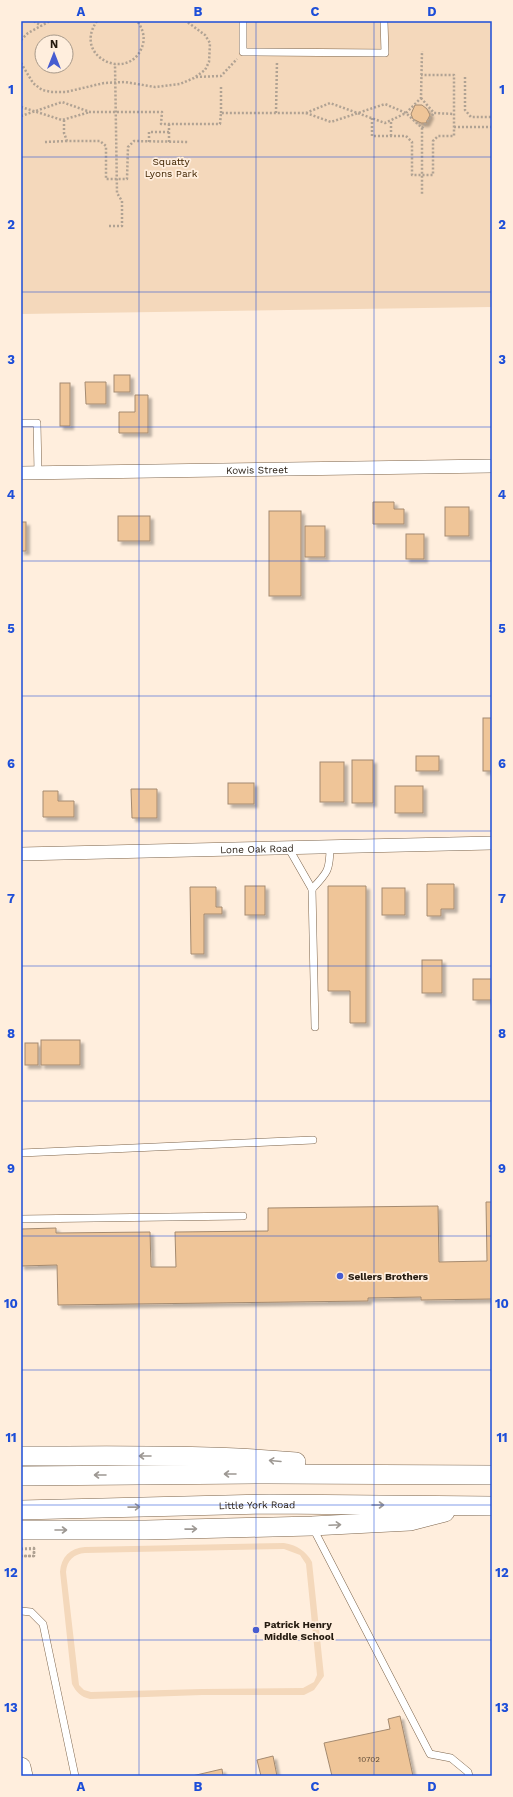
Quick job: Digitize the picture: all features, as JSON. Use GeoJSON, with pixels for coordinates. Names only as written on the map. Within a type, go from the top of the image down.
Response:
{"type":"FeatureCollection","features":[{"type":"Feature","properties":{"kind":"main road"},"geometry":{"type":"LineString","coordinates":[[21,1456],[147,1456],[252,1459],[467,1476]]}},
{"type":"Feature","properties":{"kind":"main road"},"geometry":{"type":"LineString","coordinates":[[26,1475],[492,1475]]}},
{"type":"Feature","properties":{"kind":"main road","name":"Little York Road"},"geometry":{"type":"LineString","coordinates":[[30,1509],[269,1504],[492,1506]]}},
{"type":"Feature","properties":{"kind":"main road"},"geometry":{"type":"LineString","coordinates":[[21,1537],[146,1530],[312,1526],[410,1521],[470,1506]]}},
{"type":"Feature","properties":{"kind":"main road"},"geometry":{"type":"LineString","coordinates":[[21,1767],[23,1776]]}},
{"type":"Feature","properties":{"kind":"street","name":"Kowis Street"},"geometry":{"type":"LineString","coordinates":[[21,473],[492,466]]}},
{"type":"Feature","properties":{"kind":"street","name":"Lone Oak Road"},"geometry":{"type":"LineString","coordinates":[[21,854],[492,843]]}},
{"type":"Feature","properties":{"kind":"lane"},"geometry":{"type":"LineString","coordinates":[[243,21],[243,52],[385,53],[384,21]]}},
{"type":"Feature","properties":{"kind":"lane"},"geometry":{"type":"LineString","coordinates":[[21,423],[37,423],[38,473]]}},
{"type":"Feature","properties":{"kind":"lane"},"geometry":{"type":"LineString","coordinates":[[312,889],[328,870],[330,865],[330,846]]}},
{"type":"Feature","properties":{"kind":"lane"},"geometry":{"type":"LineString","coordinates":[[288,847],[312,889],[315,1027]]}},
{"type":"Feature","properties":{"kind":"lane"},"geometry":{"type":"LineString","coordinates":[[21,1153],[313,1140]]}},
{"type":"Feature","properties":{"kind":"lane"},"geometry":{"type":"LineString","coordinates":[[21,1219],[244,1216]]}},
{"type":"Feature","properties":{"kind":"lane"},"geometry":{"type":"LineString","coordinates":[[312,1526],[430,1754],[451,1758],[468,1772],[468,1776]]}},
{"type":"Feature","properties":{"kind":"lane"},"geometry":{"type":"LineString","coordinates":[[21,1611],[31,1612],[43,1624],[75,1776]]}},
{"type":"Feature","properties":{"kind":"path"},"geometry":{"type":"LineString","coordinates":[[34,21],[41,26]]}},
{"type":"Feature","properties":{"kind":"path"},"geometry":{"type":"LineString","coordinates":[[21,40],[28,33],[50,21]]}},
{"type":"Feature","properties":{"kind":"path"},"geometry":{"type":"LineString","coordinates":[[96,21],[90,38],[92,47],[96,55],[103,60],[115,64],[129,62],[136,57],[141,49],[143,32],[137,21]]}},
{"type":"Feature","properties":{"kind":"path"},"geometry":{"type":"LineString","coordinates":[[21,63],[33,83],[42,90],[52,92],[66,92],[104,83],[115,82],[125,82],[155,87],[167,87],[180,84],[196,77],[205,70],[209,62],[210,43],[204,35],[186,21]]}},
{"type":"Feature","properties":{"kind":"path"},"geometry":{"type":"LineString","coordinates":[[306,113],[330,103],[385,123],[406,113],[421,98],[422,51]]}},
{"type":"Feature","properties":{"kind":"path"},"geometry":{"type":"LineString","coordinates":[[196,77],[221,76],[243,52]]}},
{"type":"Feature","properties":{"kind":"path"},"geometry":{"type":"LineString","coordinates":[[276,113],[277,52]]}},
{"type":"Feature","properties":{"kind":"path"},"geometry":{"type":"LineString","coordinates":[[109,226],[122,226],[122,201],[117,193],[116,179],[115,64]]}},
{"type":"Feature","properties":{"kind":"path"},"geometry":{"type":"LineString","coordinates":[[372,118],[372,136],[406,136],[412,142],[412,175],[433,175],[433,141],[438,136],[454,136],[454,75],[422,75]]}},
{"type":"Feature","properties":{"kind":"path"},"geometry":{"type":"LineString","coordinates":[[465,77],[465,110],[471,117],[492,117]]}},
{"type":"Feature","properties":{"kind":"path"},"geometry":{"type":"LineString","coordinates":[[21,107],[64,120],[90,112],[162,112],[161,124],[220,124],[221,87]]}},
{"type":"Feature","properties":{"kind":"path"},"geometry":{"type":"LineString","coordinates":[[421,98],[434,113],[454,114]]}},
{"type":"Feature","properties":{"kind":"path"},"geometry":{"type":"LineString","coordinates":[[21,116],[62,102],[90,112]]}},
{"type":"Feature","properties":{"kind":"path"},"geometry":{"type":"LineString","coordinates":[[221,113],[306,113],[330,122],[359,114],[385,104],[406,113],[422,128]]}},
{"type":"Feature","properties":{"kind":"path"},"geometry":{"type":"LineString","coordinates":[[422,194],[422,128],[434,113]]}},
{"type":"Feature","properties":{"kind":"path"},"geometry":{"type":"LineString","coordinates":[[64,120],[64,133],[68,141]]}},
{"type":"Feature","properties":{"kind":"path"},"geometry":{"type":"LineString","coordinates":[[391,120],[391,136]]}},
{"type":"Feature","properties":{"kind":"path"},"geometry":{"type":"LineString","coordinates":[[169,124],[169,142]]}},
{"type":"Feature","properties":{"kind":"path"},"geometry":{"type":"LineString","coordinates":[[454,127],[492,127]]}},
{"type":"Feature","properties":{"kind":"path"},"geometry":{"type":"LineString","coordinates":[[150,142],[150,132],[169,132]]}},
{"type":"Feature","properties":{"kind":"path"},"geometry":{"type":"LineString","coordinates":[[45,142],[100,141],[106,146],[106,179],[127,179],[128,148],[134,141],[188,142]]}},
{"type":"Feature","properties":{"kind":"path"},"geometry":{"type":"LineString","coordinates":[[21,1537],[34,1548],[34,1556],[21,1556]]}},
{"type":"Feature","properties":{"kind":"green space","name":"Squatty Lyons Park"},"geometry":{"type":"Polygon","coordinates":[[[21,21],[492,21],[492,307],[21,314],[21,21]]]}},
{"type":"Feature","properties":{"kind":"green space"},"geometry":{"type":"Polygon","coordinates":[[[284,1543],[297,1547],[307,1555],[312,1562],[324,1676],[314,1690],[304,1695],[202,1695],[90,1699],[84,1697],[77,1692],[72,1684],[60,1572],[62,1562],[67,1554],[75,1549],[85,1547],[284,1543]],[[284,1549],[85,1553],[74,1556],[68,1564],[66,1572],[79,1685],[84,1690],[91,1692],[303,1688],[314,1682],[317,1675],[306,1564],[300,1555],[284,1549]]]}},
{"type":"Feature","properties":{"kind":"building"},"geometry":{"type":"Polygon","coordinates":[[[415,105],[422,105],[427,109],[430,115],[426,123],[421,123],[413,119],[411,114],[415,105]]]}},
{"type":"Feature","properties":{"kind":"building"},"geometry":{"type":"Polygon","coordinates":[[[114,375],[130,375],[130,392],[114,392],[114,375]]]}},
{"type":"Feature","properties":{"kind":"building"},"geometry":{"type":"Polygon","coordinates":[[[85,382],[106,382],[106,404],[86,404],[85,382]]]}},
{"type":"Feature","properties":{"kind":"building"},"geometry":{"type":"Polygon","coordinates":[[[60,383],[70,383],[70,426],[60,426],[60,383]]]}},
{"type":"Feature","properties":{"kind":"building"},"geometry":{"type":"Polygon","coordinates":[[[135,395],[148,395],[148,433],[119,433],[119,412],[135,412],[135,395]]]}},
{"type":"Feature","properties":{"kind":"building"},"geometry":{"type":"Polygon","coordinates":[[[373,502],[394,502],[394,509],[404,509],[404,524],[373,524],[373,502]]]}},
{"type":"Feature","properties":{"kind":"building"},"geometry":{"type":"Polygon","coordinates":[[[445,507],[469,507],[469,536],[445,536],[445,507]]]}},
{"type":"Feature","properties":{"kind":"building"},"geometry":{"type":"Polygon","coordinates":[[[269,511],[301,511],[301,596],[269,596],[269,511]]]}},
{"type":"Feature","properties":{"kind":"building"},"geometry":{"type":"Polygon","coordinates":[[[118,516],[150,516],[150,541],[118,541],[118,516]]]}},
{"type":"Feature","properties":{"kind":"building"},"geometry":{"type":"Polygon","coordinates":[[[21,522],[26,522],[26,551],[21,551],[21,522]]]}},
{"type":"Feature","properties":{"kind":"building"},"geometry":{"type":"Polygon","coordinates":[[[305,526],[325,526],[325,557],[305,557],[305,526]]]}},
{"type":"Feature","properties":{"kind":"building"},"geometry":{"type":"Polygon","coordinates":[[[406,534],[424,534],[424,559],[406,559],[406,534]]]}},
{"type":"Feature","properties":{"kind":"building"},"geometry":{"type":"Polygon","coordinates":[[[483,718],[492,718],[492,771],[483,771],[483,718]]]}},
{"type":"Feature","properties":{"kind":"building"},"geometry":{"type":"Polygon","coordinates":[[[416,756],[439,756],[439,771],[416,771],[416,756]]]}},
{"type":"Feature","properties":{"kind":"building"},"geometry":{"type":"Polygon","coordinates":[[[352,760],[373,760],[373,803],[352,803],[352,760]]]}},
{"type":"Feature","properties":{"kind":"building"},"geometry":{"type":"Polygon","coordinates":[[[320,762],[344,762],[344,802],[320,802],[320,762]]]}},
{"type":"Feature","properties":{"kind":"building"},"geometry":{"type":"Polygon","coordinates":[[[228,783],[254,783],[254,804],[228,804],[228,783]]]}},
{"type":"Feature","properties":{"kind":"building"},"geometry":{"type":"Polygon","coordinates":[[[395,786],[423,786],[423,813],[395,813],[395,786]]]}},
{"type":"Feature","properties":{"kind":"building"},"geometry":{"type":"Polygon","coordinates":[[[131,789],[157,789],[157,818],[132,818],[131,789]]]}},
{"type":"Feature","properties":{"kind":"building"},"geometry":{"type":"Polygon","coordinates":[[[43,791],[58,791],[58,801],[74,801],[74,817],[43,817],[43,791]]]}},
{"type":"Feature","properties":{"kind":"building"},"geometry":{"type":"Polygon","coordinates":[[[427,884],[454,884],[454,909],[441,909],[441,916],[427,916],[427,884]]]}},
{"type":"Feature","properties":{"kind":"building"},"geometry":{"type":"Polygon","coordinates":[[[245,886],[265,886],[265,915],[245,915],[245,886]]]}},
{"type":"Feature","properties":{"kind":"building"},"geometry":{"type":"Polygon","coordinates":[[[328,886],[366,886],[366,1023],[350,1023],[350,991],[328,991],[328,886]]]}},
{"type":"Feature","properties":{"kind":"building"},"geometry":{"type":"Polygon","coordinates":[[[190,887],[216,887],[216,907],[222,907],[222,914],[204,914],[204,954],[191,954],[190,887]]]}},
{"type":"Feature","properties":{"kind":"building"},"geometry":{"type":"Polygon","coordinates":[[[382,888],[405,888],[405,915],[382,915],[382,888]]]}},
{"type":"Feature","properties":{"kind":"building"},"geometry":{"type":"Polygon","coordinates":[[[422,960],[442,960],[442,993],[422,993],[422,960]]]}},
{"type":"Feature","properties":{"kind":"building"},"geometry":{"type":"Polygon","coordinates":[[[473,979],[492,979],[492,1000],[473,1000],[473,979]]]}},
{"type":"Feature","properties":{"kind":"building"},"geometry":{"type":"Polygon","coordinates":[[[41,1040],[80,1040],[80,1065],[41,1065],[41,1040]]]}},
{"type":"Feature","properties":{"kind":"building"},"geometry":{"type":"Polygon","coordinates":[[[25,1043],[38,1043],[38,1065],[25,1065],[25,1043]]]}},
{"type":"Feature","properties":{"kind":"building"},"geometry":{"type":"Polygon","coordinates":[[[486,1202],[492,1202],[492,1299],[421,1300],[421,1297],[368,1298],[368,1301],[58,1305],[57,1265],[21,1266],[21,1229],[56,1228],[56,1233],[150,1232],[151,1267],[176,1267],[175,1232],[268,1231],[268,1208],[438,1206],[439,1262],[487,1261],[486,1202]]]}},
{"type":"Feature","properties":{"kind":"building"},"geometry":{"type":"Polygon","coordinates":[[[400,1716],[413,1776],[332,1776],[324,1743],[390,1729],[388,1719],[400,1716]]]}},
{"type":"Feature","properties":{"kind":"building"},"geometry":{"type":"Polygon","coordinates":[[[273,1756],[277,1776],[261,1776],[257,1760],[273,1756]]]}},
{"type":"Feature","properties":{"kind":"building"},"geometry":{"type":"Polygon","coordinates":[[[222,1769],[223,1776],[192,1776],[222,1769]]]}},
{"type":"Feature","properties":{"kind":"place","name":"Sellers Brothers"},"geometry":{"type":"Point","coordinates":[340,1276]}},
{"type":"Feature","properties":{"kind":"place","name":"Patrick Henry Middle School"},"geometry":{"type":"Point","coordinates":[256,1630]}}]}
